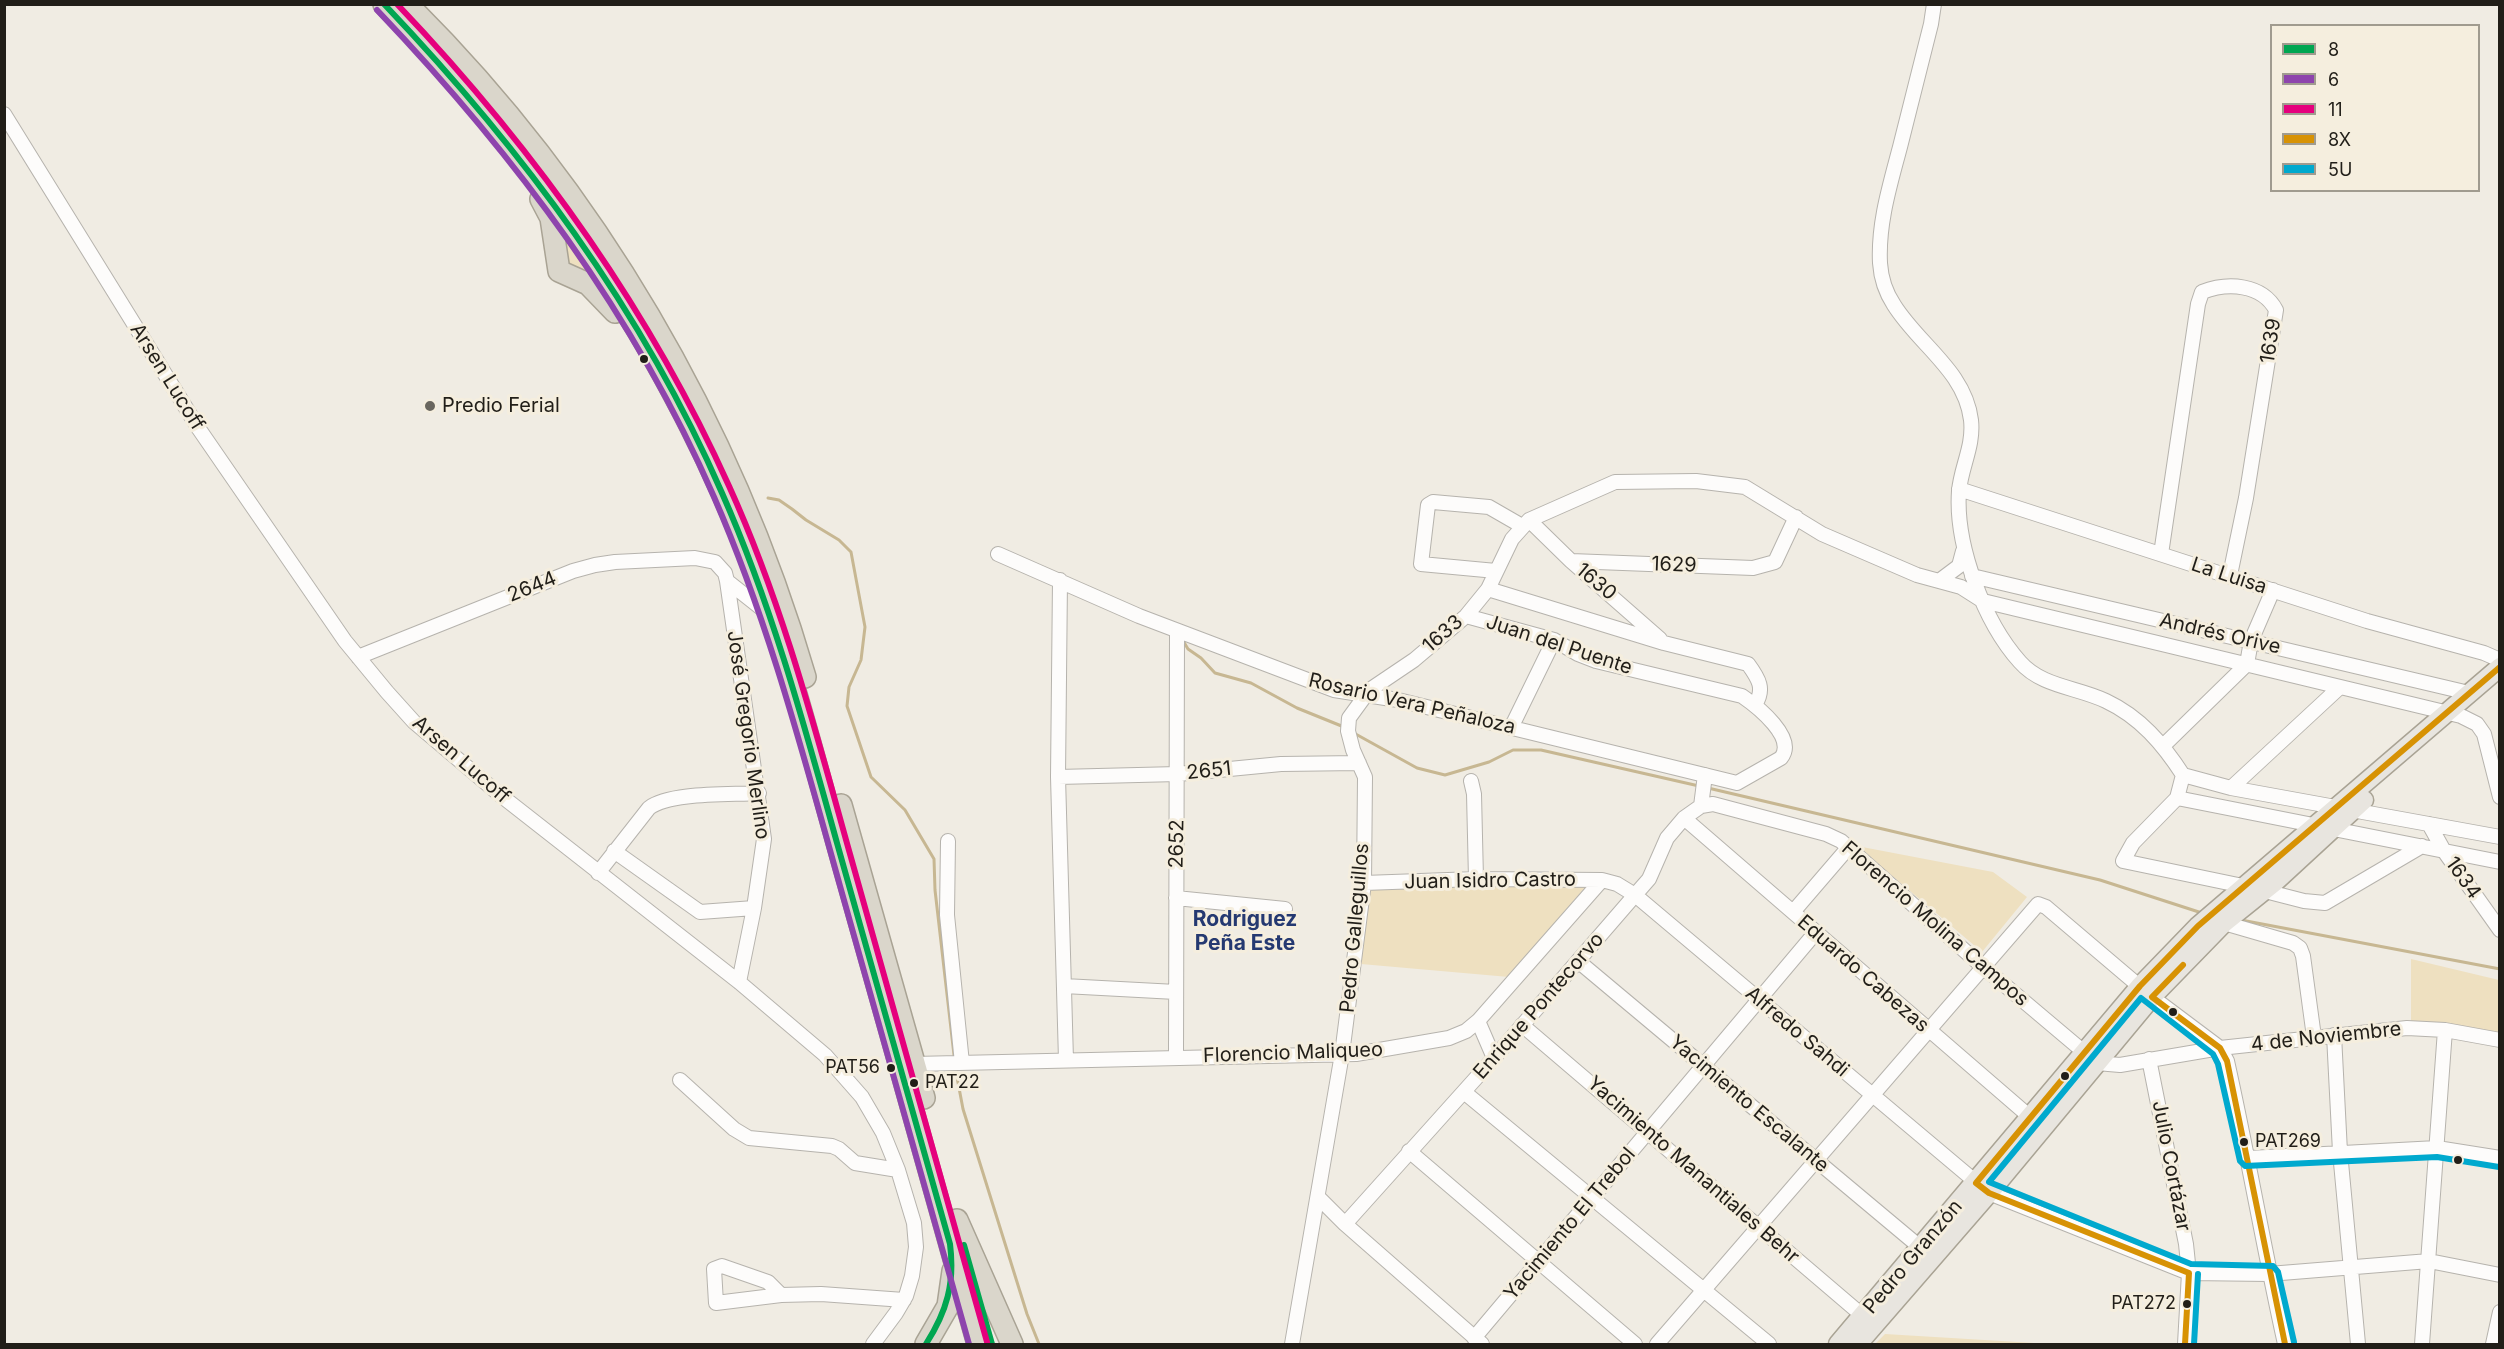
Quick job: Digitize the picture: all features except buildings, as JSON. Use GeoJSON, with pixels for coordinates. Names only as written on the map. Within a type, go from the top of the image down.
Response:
{"type":"FeatureCollection","features":[{"type":"Feature","properties":{"kind":"highway"},"geometry":{"type":"LineString","coordinates":[[384,4],[431,52],[526,163],[574,231],[644,341],[708,462],[754,569],[771,616],[978,1344]]}},
{"type":"Feature","properties":{"kind":"highway"},"geometry":{"type":"LineString","coordinates":[[408,4],[470,70],[546,162],[576,203],[654,324],[711,432],[762,549],[792,634],[915,1064],[992,1344]]}},
{"type":"Feature","properties":{"kind":"highway"},"geometry":{"type":"LineString","coordinates":[[526,163],[531,182],[550,218],[559,271],[588,284],[644,341]]}},
{"type":"Feature","properties":{"kind":"highway"},"geometry":{"type":"LineString","coordinates":[[957,1220],[1012,1344]]}},
{"type":"Feature","properties":{"kind":"highway"},"geometry":{"type":"LineString","coordinates":[[926,1344],[945,1313],[951,1293],[953,1273],[950,1244]]}},
{"type":"Feature","properties":{"kind":"main road","name":"Pedro Granzón"},"geometry":{"type":"LineString","coordinates":[[2453,714],[2469,693],[2499,667]]}},
{"type":"Feature","properties":{"kind":"main road","name":"Pedro Granzón"},"geometry":{"type":"LineString","coordinates":[[2146,992],[2224,923],[2265,891],[2323,828],[2345,808],[2453,714],[2499,683]]}},
{"type":"Feature","properties":{"kind":"main road","name":"Pedro Granzón"},"geometry":{"type":"LineString","coordinates":[[1858,1344],[1982,1188],[2146,992],[2198,926],[2243,886],[2323,828]]}},
{"type":"Feature","properties":{"kind":"main road","name":"Pedro Granzón"},"geometry":{"type":"LineString","coordinates":[[1838,1344],[1921,1248],[1982,1188]]}},
{"type":"Feature","properties":{"kind":"street"},"geometry":{"type":"LineString","coordinates":[[1934,4],[1931,24],[1884,208],[1880,264],[1884,285],[1895,306],[1958,382],[1968,402],[1972,436],[1959,489],[1959,528],[1972,576],[1983,601],[2019,662],[2044,680],[2104,700],[2133,717],[2164,745],[2183,775],[2231,788],[2499,837]]}},
{"type":"Feature","properties":{"kind":"street","name":"Arsen Lucoff"},"geometry":{"type":"LineString","coordinates":[[4,114],[194,421],[345,641],[414,722],[499,794],[739,982],[825,1054],[852,1083],[878,1122],[898,1170],[914,1223],[916,1247],[912,1276],[904,1300],[873,1344]]}},
{"type":"Feature","properties":{"kind":"street","name":"1639"},"geometry":{"type":"LineString","coordinates":[[2161,554],[2198,304],[2202,292],[2215,287],[2246,287],[2266,295],[2276,310],[2246,498],[2230,575]]}},
{"type":"Feature","properties":{"kind":"street","name":"Andrés Orive"},"geometry":{"type":"LineString","coordinates":[[1525,523],[1616,482],[1696,481],[1745,487],[1822,534],[1917,575],[1961,587],[1983,601],[2453,714]]}},
{"type":"Feature","properties":{"kind":"street","name":"La Luisa"},"geometry":{"type":"LineString","coordinates":[[1959,489],[2367,621],[2484,653],[2499,660]]}},
{"type":"Feature","properties":{"kind":"street","name":"1630"},"geometry":{"type":"LineString","coordinates":[[1496,571],[1421,564],[1428,505],[1433,502],[1489,507],[1525,523],[1664,643]]}},
{"type":"Feature","properties":{"kind":"street","name":"1629"},"geometry":{"type":"LineString","coordinates":[[1571,561],[1753,568],[1775,562],[1796,517]]}},
{"type":"Feature","properties":{"kind":"street","name":"1633"},"geometry":{"type":"LineString","coordinates":[[1365,696],[1371,689],[1414,660],[1466,616],[1488,589],[1512,539],[1525,523]]}},
{"type":"Feature","properties":{"kind":"street"},"geometry":{"type":"LineString","coordinates":[[1939,581],[1959,566],[1964,551]]}},
{"type":"Feature","properties":{"kind":"street","name":"Rosario Vera Peñaloza"},"geometry":{"type":"LineString","coordinates":[[998,554],[1177,631],[1335,690],[1398,700],[1737,783],[1773,763],[1786,752],[1786,742],[1780,732],[1755,705]]}},
{"type":"Feature","properties":{"kind":"street","name":"2644"},"geometry":{"type":"LineString","coordinates":[[358,657],[573,571],[615,562],[695,558],[715,562]]}},
{"type":"Feature","properties":{"kind":"street","name":"José Gregorio Merlino"},"geometry":{"type":"LineString","coordinates":[[715,562],[727,581],[764,839],[754,908],[739,982]]}},
{"type":"Feature","properties":{"kind":"street","name":"Andrés Orive"},"geometry":{"type":"LineString","coordinates":[[1972,576],[2469,693]]}},
{"type":"Feature","properties":{"kind":"street"},"geometry":{"type":"LineString","coordinates":[[1060,580],[1058,777],[1066,1060]]}},
{"type":"Feature","properties":{"kind":"street"},"geometry":{"type":"LineString","coordinates":[[727,581],[771,616]]}},
{"type":"Feature","properties":{"kind":"street","name":"Juan del Puente"},"geometry":{"type":"LineString","coordinates":[[1466,616],[1554,639],[1578,654],[1596,661],[1742,696],[1755,705],[1761,694],[1761,686],[1748,664],[1664,643],[1488,589]]}},
{"type":"Feature","properties":{"kind":"street"},"geometry":{"type":"LineString","coordinates":[[2164,745],[2247,664],[2251,641],[2272,590]]}},
{"type":"Feature","properties":{"kind":"street","name":"2652"},"geometry":{"type":"LineString","coordinates":[[1176,1058],[1177,631]]}},
{"type":"Feature","properties":{"kind":"street"},"geometry":{"type":"LineString","coordinates":[[1511,728],[1554,639]]}},
{"type":"Feature","properties":{"kind":"street"},"geometry":{"type":"LineString","coordinates":[[2231,788],[2340,687]]}},
{"type":"Feature","properties":{"kind":"street","name":"Pedro Galleguillos"},"geometry":{"type":"LineString","coordinates":[[1292,1344],[1342,1054],[1364,883],[1365,777],[1349,738],[1349,718],[1365,696]]}},
{"type":"Feature","properties":{"kind":"street"},"geometry":{"type":"LineString","coordinates":[[2453,714],[2477,724],[2484,734],[2499,798]]}},
{"type":"Feature","properties":{"kind":"street","name":"2651"},"geometry":{"type":"LineString","coordinates":[[1058,777],[1178,774],[1281,764],[1359,763]]}},
{"type":"Feature","properties":{"kind":"street"},"geometry":{"type":"LineString","coordinates":[[1701,806],[1705,775]]}},
{"type":"Feature","properties":{"kind":"street"},"geometry":{"type":"LineString","coordinates":[[2183,775],[2177,798],[2133,843],[2123,861],[2243,886]]}},
{"type":"Feature","properties":{"kind":"street"},"geometry":{"type":"LineString","coordinates":[[1471,781],[1474,794],[1476,879]]}},
{"type":"Feature","properties":{"kind":"street"},"geometry":{"type":"LineString","coordinates":[[598,873],[649,808],[657,802],[673,798],[759,793]]}},
{"type":"Feature","properties":{"kind":"street"},"geometry":{"type":"LineString","coordinates":[[2177,798],[2499,862]]}},
{"type":"Feature","properties":{"kind":"street","name":"Florencio Molina Campos"},"geometry":{"type":"LineString","coordinates":[[1701,806],[1713,804],[1826,834],[1841,841],[1982,966],[2091,1058]]}},
{"type":"Feature","properties":{"kind":"street","name":"Enrique Pontecorvo"},"geometry":{"type":"LineString","coordinates":[[1345,1224],[1494,1058],[1649,879],[1667,838],[1684,818],[1701,806]]}},
{"type":"Feature","properties":{"kind":"street","name":"Eduardo Cabezas"},"geometry":{"type":"LineString","coordinates":[[1684,818],[2037,1123]]}},
{"type":"Feature","properties":{"kind":"street","name":"1634"},"geometry":{"type":"LineString","coordinates":[[2429,824],[2444,851],[2499,930]]}},
{"type":"Feature","properties":{"kind":"street"},"geometry":{"type":"LineString","coordinates":[[948,841],[947,915],[962,1063]]}},
{"type":"Feature","properties":{"kind":"street"},"geometry":{"type":"LineString","coordinates":[[2265,891],[2304,901],[2325,903],[2422,846]]}},
{"type":"Feature","properties":{"kind":"street"},"geometry":{"type":"LineString","coordinates":[[1793,912],[1848,848]]}},
{"type":"Feature","properties":{"kind":"street"},"geometry":{"type":"LineString","coordinates":[[614,851],[700,912],[754,908]]}},
{"type":"Feature","properties":{"kind":"street","name":"Juan Isidro Castro"},"geometry":{"type":"LineString","coordinates":[[1364,883],[1476,879],[1602,880],[1617,884]]}},
{"type":"Feature","properties":{"kind":"street","name":"Florencio Maliqueo"},"geometry":{"type":"LineString","coordinates":[[915,1064],[1342,1054],[1388,1050],[1449,1038],[1478,1021],[1602,880]]}},
{"type":"Feature","properties":{"kind":"street","name":"Alfredo Sahdi"},"geometry":{"type":"LineString","coordinates":[[1617,884],[1635,895],[1982,1188],[2189,1273]]}},
{"type":"Feature","properties":{"kind":"street"},"geometry":{"type":"LineString","coordinates":[[1176,898],[1285,909]]}},
{"type":"Feature","properties":{"kind":"street"},"geometry":{"type":"LineString","coordinates":[[1657,1344],[2038,904],[2046,907],[2146,992],[2220,1048],[2227,1061],[2249,1158],[2269,1274],[2285,1344]]}},
{"type":"Feature","properties":{"kind":"street"},"geometry":{"type":"LineString","coordinates":[[2224,923],[2293,943],[2300,948],[2314,1037]]}},
{"type":"Feature","properties":{"kind":"street","name":"Yacimiento El Trebol"},"geometry":{"type":"LineString","coordinates":[[1478,1341],[1538,1262],[1816,932]]}},
{"type":"Feature","properties":{"kind":"street","name":"Yacimiento Escalante"},"geometry":{"type":"LineString","coordinates":[[1578,961],[1921,1248]]}},
{"type":"Feature","properties":{"kind":"street"},"geometry":{"type":"LineString","coordinates":[[1064,986],[1176,992]]}},
{"type":"Feature","properties":{"kind":"street"},"geometry":{"type":"LineString","coordinates":[[1478,1021],[1494,1058]]}},
{"type":"Feature","properties":{"kind":"street","name":"Yacimiento Manantiales Behr"},"geometry":{"type":"LineString","coordinates":[[1522,1025],[1863,1316]]}},
{"type":"Feature","properties":{"kind":"street","name":"4 de Noviembre"},"geometry":{"type":"LineString","coordinates":[[2091,1058],[2120,1065],[2220,1048],[2408,1028],[2445,1030],[2499,1040]]}},
{"type":"Feature","properties":{"kind":"street"},"geometry":{"type":"LineString","coordinates":[[2422,1344],[2445,1030]]}},
{"type":"Feature","properties":{"kind":"street"},"geometry":{"type":"LineString","coordinates":[[2334,1035],[2340,1152],[2358,1344]]}},
{"type":"Feature","properties":{"kind":"street","name":"Julio Cortázar"},"geometry":{"type":"LineString","coordinates":[[2149,1059],[2186,1244],[2189,1273],[2185,1344]]}},
{"type":"Feature","properties":{"kind":"street"},"geometry":{"type":"LineString","coordinates":[[680,1080],[734,1129],[749,1138],[832,1146],[855,1163],[898,1170]]}},
{"type":"Feature","properties":{"kind":"street"},"geometry":{"type":"LineString","coordinates":[[1464,1092],[1769,1344]]}},
{"type":"Feature","properties":{"kind":"street"},"geometry":{"type":"LineString","coordinates":[[2249,1158],[2437,1148],[2499,1158]]}},
{"type":"Feature","properties":{"kind":"street"},"geometry":{"type":"LineString","coordinates":[[1409,1152],[1635,1344]]}},
{"type":"Feature","properties":{"kind":"street"},"geometry":{"type":"LineString","coordinates":[[1318,1198],[1478,1341]]}},
{"type":"Feature","properties":{"kind":"street"},"geometry":{"type":"LineString","coordinates":[[2189,1273],[2269,1274],[2429,1261],[2499,1275]]}},
{"type":"Feature","properties":{"kind":"street"},"geometry":{"type":"LineString","coordinates":[[781,1295],[768,1282],[722,1266],[714,1269],[716,1303],[781,1295],[821,1294],[904,1300]]}},
{"type":"Feature","properties":{"kind":"street"},"geometry":{"type":"LineString","coordinates":[[2493,1344],[2499,1312]]}},
{"type":"Feature","properties":{"kind":"shaded area"},"geometry":{"type":"Polygon","coordinates":[[[566,240],[597,278],[568,270],[564,253],[566,240]]]}},
{"type":"Feature","properties":{"kind":"shaded area"},"geometry":{"type":"Polygon","coordinates":[[[1857,846],[1993,872],[2027,897],[1982,952],[1857,846]]]}},
{"type":"Feature","properties":{"kind":"shaded area"},"geometry":{"type":"Polygon","coordinates":[[[1588,884],[1509,977],[1361,964],[1370,890],[1588,884]]]}},
{"type":"Feature","properties":{"kind":"shaded area"},"geometry":{"type":"Polygon","coordinates":[[[2411,959],[2499,980],[2499,1037],[2411,1027],[2411,959]]]}},
{"type":"Feature","properties":{"kind":"shaded area"},"geometry":{"type":"Polygon","coordinates":[[[1885,1334],[2051,1344],[1875,1344],[1885,1334]]]}},
{"type":"Feature","properties":{"kind":"waterway"},"geometry":{"type":"LineString","coordinates":[[768,498],[779,500],[839,540],[851,552],[865,627],[861,660],[849,687],[847,706],[871,777],[905,810],[934,859],[935,890],[954,1055]]}},
{"type":"Feature","properties":{"kind":"waterway"},"geometry":{"type":"LineString","coordinates":[[1182,639],[1188,649],[1201,658],[1215,673],[1251,683],[1297,708],[1344,727]]}},
{"type":"Feature","properties":{"kind":"waterway"},"geometry":{"type":"LineString","coordinates":[[1352,732],[1417,768],[1445,775],[1489,762],[1513,750],[1541,750],[1699,786]]}},
{"type":"Feature","properties":{"kind":"waterway"},"geometry":{"type":"LineString","coordinates":[[1708,788],[2100,880],[2202,913]]}},
{"type":"Feature","properties":{"kind":"waterway"},"geometry":{"type":"LineString","coordinates":[[2241,920],[2500,969]]}},
{"type":"Feature","properties":{"kind":"waterway"},"geometry":{"type":"LineString","coordinates":[[956,1072],[963,1109],[1027,1314],[1039,1344]]}},
{"type":"Feature","properties":{"kind":"transit line","name":"8"},"geometry":{"type":"LineString","coordinates":[[384,4],[484,116],[575,234],[655,359],[690,425],[740,536],[772,622],[799,710],[950,1244],[951,1271],[948,1296],[939,1320],[926,1344]]}},
{"type":"Feature","properties":{"kind":"transit line","name":"11"},"geometry":{"type":"LineString","coordinates":[[397,4],[495,114],[584,231],[662,355],[697,419],[729,486],[766,576],[811,714],[987,1342]]}},
{"type":"Feature","properties":{"kind":"transit line","name":"6"},"geometry":{"type":"LineString","coordinates":[[377,10],[477,121],[567,239],[609,300],[647,364],[682,429],[714,497],[752,592],[784,689],[969,1344]]}},
{"type":"Feature","properties":{"kind":"transit line","name":"8X"},"geometry":{"type":"LineString","coordinates":[[2185,1344],[2189,1273],[1989,1193],[1976,1183],[2140,986],[2198,926],[2500,667]]}},
{"type":"Feature","properties":{"kind":"transit line","name":"8X"},"geometry":{"type":"LineString","coordinates":[[2183,965],[2152,997],[2220,1048],[2227,1061],[2285,1344]]}},
{"type":"Feature","properties":{"kind":"transit line","name":"5U"},"geometry":{"type":"LineString","coordinates":[[2294,1342],[2278,1272],[2273,1266],[2191,1264],[1989,1182],[2141,998],[2213,1054],[2218,1064],[2240,1161],[2245,1166],[2437,1157],[2499,1167]]}},
{"type":"Feature","properties":{"kind":"transit line","name":"8"},"geometry":{"type":"LineString","coordinates":[[964,1245],[992,1344]]}},
{"type":"Feature","properties":{"kind":"transit line","name":"5U"},"geometry":{"type":"LineString","coordinates":[[2194,1344],[2198,1274]]}},
{"type":"Feature","properties":{"kind":"place","name":"Predio Ferial"},"geometry":{"type":"Point","coordinates":[430,406]}},
{"type":"Feature","properties":{"kind":"place","name":"PAT56"},"geometry":{"type":"Point","coordinates":[891,1068]}},
{"type":"Feature","properties":{"kind":"place","name":"PAT22"},"geometry":{"type":"Point","coordinates":[914,1083]}},
{"type":"Feature","properties":{"kind":"place","name":"PAT269"},"geometry":{"type":"Point","coordinates":[2244,1142]}},
{"type":"Feature","properties":{"kind":"place","name":"PAT272"},"geometry":{"type":"Point","coordinates":[2187,1304]}},
{"type":"Feature","properties":{"kind":"district","name":"Rodriguez Peña Este"},"geometry":{"type":"Point","coordinates":[1245,932]}}]}
